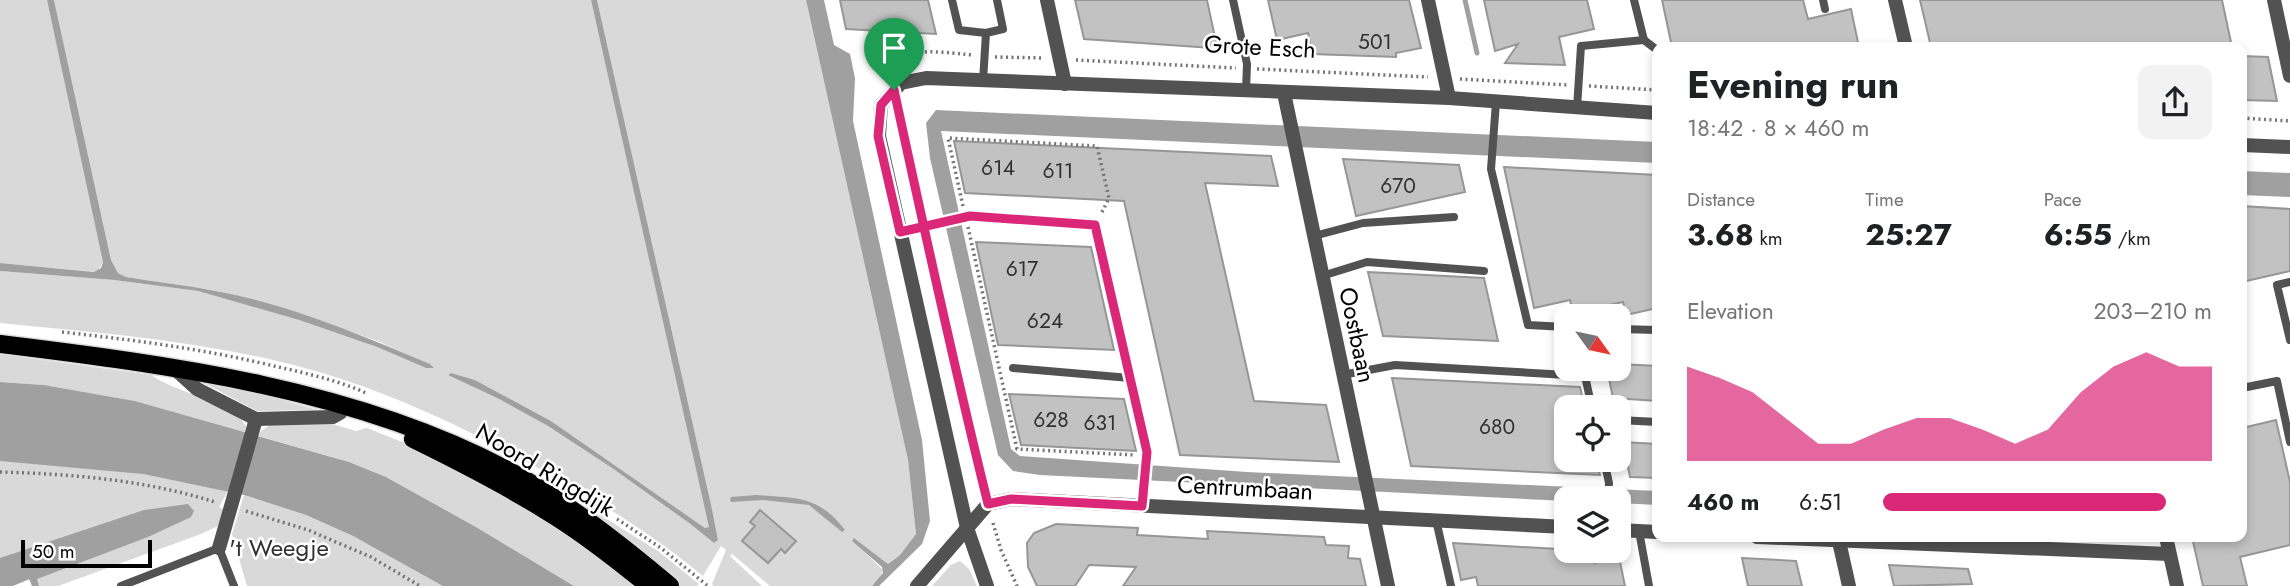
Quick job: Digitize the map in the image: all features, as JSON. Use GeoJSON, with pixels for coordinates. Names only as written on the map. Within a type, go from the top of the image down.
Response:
{"type":"FeatureCollection","features":[{"type":"Feature","properties":{"kind":"main road","name":"Noord Ringdijk"},"geometry":{"type":"LineString","coordinates":[[0,344],[175,369],[274,387],[344,405],[409,426],[463,448],[512,473],[613,540],[670,586]]}},
{"type":"Feature","properties":{"kind":"main road","name":"Noord Ringdijk"},"geometry":{"type":"LineString","coordinates":[[344,405],[474,469],[546,510],[611,555],[649,586]]}},
{"type":"Feature","properties":{"kind":"street"},"geometry":{"type":"LineString","coordinates":[[1047,0],[1065,84]]}},
{"type":"Feature","properties":{"kind":"street"},"geometry":{"type":"LineString","coordinates":[[1428,0],[1449,98]]}},
{"type":"Feature","properties":{"kind":"street"},"geometry":{"type":"LineString","coordinates":[[1895,0],[1905,42]]}},
{"type":"Feature","properties":{"kind":"street"},"geometry":{"type":"LineString","coordinates":[[2274,0],[2290,76]]}},
{"type":"Feature","properties":{"kind":"street","name":"Grote Esch"},"geometry":{"type":"LineString","coordinates":[[894,90],[901,83],[926,78],[1449,98],[1652,113]]}},
{"type":"Feature","properties":{"kind":"street"},"geometry":{"type":"LineString","coordinates":[[894,90],[881,105],[878,136],[967,528],[987,586]]}},
{"type":"Feature","properties":{"kind":"street","name":"Oostbaan"},"geometry":{"type":"LineString","coordinates":[[1284,93],[1388,586]]}},
{"type":"Feature","properties":{"kind":"street"},"geometry":{"type":"LineString","coordinates":[[2247,145],[2290,147]]}},
{"type":"Feature","properties":{"kind":"street"},"geometry":{"type":"LineString","coordinates":[[175,369],[197,389],[254,426],[333,417],[340,413],[344,405]]}},
{"type":"Feature","properties":{"kind":"street"},"geometry":{"type":"LineString","coordinates":[[219,548],[254,426]]}},
{"type":"Feature","properties":{"kind":"street","name":"Centrumbaan"},"geometry":{"type":"LineString","coordinates":[[988,504],[1011,499],[1554,526]]}},
{"type":"Feature","properties":{"kind":"street"},"geometry":{"type":"LineString","coordinates":[[917,586],[988,504]]}},
{"type":"Feature","properties":{"kind":"street"},"geometry":{"type":"LineString","coordinates":[[1631,531],[1652,532]]}},
{"type":"Feature","properties":{"kind":"street"},"geometry":{"type":"LineString","coordinates":[[1838,542],[1849,586]]}},
{"type":"Feature","properties":{"kind":"street"},"geometry":{"type":"LineString","coordinates":[[1885,542],[2169,554]]}},
{"type":"Feature","properties":{"kind":"street"},"geometry":{"type":"LineString","coordinates":[[2167,542],[2176,586]]}},
{"type":"Feature","properties":{"kind":"lane"},"geometry":{"type":"LineString","coordinates":[[952,0],[959,30],[986,33],[1003,29],[997,0]]}},
{"type":"Feature","properties":{"kind":"lane"},"geometry":{"type":"LineString","coordinates":[[1233,0],[1247,69],[1246,91]]}},
{"type":"Feature","properties":{"kind":"lane"},"geometry":{"type":"LineString","coordinates":[[1634,0],[1644,40],[1652,46]]}},
{"type":"Feature","properties":{"kind":"lane"},"geometry":{"type":"LineString","coordinates":[[983,81],[986,33]]}},
{"type":"Feature","properties":{"kind":"lane"},"geometry":{"type":"LineString","coordinates":[[1577,108],[1581,46],[1644,40]]}},
{"type":"Feature","properties":{"kind":"lane"},"geometry":{"type":"LineString","coordinates":[[1496,102],[1491,169],[1528,325],[1554,326]]}},
{"type":"Feature","properties":{"kind":"lane"},"geometry":{"type":"LineString","coordinates":[[900,232],[964,217],[1095,225],[1147,458],[1142,506]]}},
{"type":"Feature","properties":{"kind":"lane"},"geometry":{"type":"LineString","coordinates":[[1314,236],[1363,223],[1454,217]]}},
{"type":"Feature","properties":{"kind":"lane"},"geometry":{"type":"LineString","coordinates":[[1322,276],[1367,262],[1485,271]]}},
{"type":"Feature","properties":{"kind":"lane"},"geometry":{"type":"LineString","coordinates":[[2290,282],[2277,285],[2290,341]]}},
{"type":"Feature","properties":{"kind":"lane"},"geometry":{"type":"LineString","coordinates":[[1631,329],[1652,330]]}},
{"type":"Feature","properties":{"kind":"lane"},"geometry":{"type":"LineString","coordinates":[[1342,375],[1395,365],[1584,376],[1589,395]]}},
{"type":"Feature","properties":{"kind":"lane"},"geometry":{"type":"LineString","coordinates":[[1013,368],[1130,378]]}},
{"type":"Feature","properties":{"kind":"lane"},"geometry":{"type":"LineString","coordinates":[[2247,387],[2277,381],[2290,442]]}},
{"type":"Feature","properties":{"kind":"lane"},"geometry":{"type":"LineString","coordinates":[[1631,421],[1652,422]]}},
{"type":"Feature","properties":{"kind":"lane"},"geometry":{"type":"LineString","coordinates":[[1436,520],[1451,586]]}},
{"type":"Feature","properties":{"kind":"lane"},"geometry":{"type":"LineString","coordinates":[[1639,531],[1649,586]]}},
{"type":"Feature","properties":{"kind":"lane"},"geometry":{"type":"LineString","coordinates":[[121,586],[219,548],[234,586]]}},
{"type":"Feature","properties":{"kind":"path","name":"Grote Esch"},"geometry":{"type":"LineString","coordinates":[[1017,586],[1001,550],[955,374],[890,72],[891,65],[902,55],[917,52],[1652,90]]}},
{"type":"Feature","properties":{"kind":"path"},"geometry":{"type":"LineString","coordinates":[[2247,118],[2290,121]]}},
{"type":"Feature","properties":{"kind":"path"},"geometry":{"type":"LineString","coordinates":[[1095,225],[1109,198],[1097,146],[948,138],[1017,449],[1147,458]]}},
{"type":"Feature","properties":{"kind":"path"},"geometry":{"type":"LineString","coordinates":[[53,331],[179,346]]}},
{"type":"Feature","properties":{"kind":"path"},"geometry":{"type":"LineString","coordinates":[[0,472],[48,473],[143,484],[232,502],[370,557],[421,586]]}},
{"type":"Feature","properties":{"kind":"green space"},"geometry":{"type":"Polygon","coordinates":[[[0,0],[47,0],[101,245],[103,262],[97,272],[0,263],[0,0]]]}},
{"type":"Feature","properties":{"kind":"green space"},"geometry":{"type":"Polygon","coordinates":[[[54,0],[591,0],[709,528],[705,528],[551,421],[475,380],[451,373],[448,375],[548,426],[612,468],[714,543],[718,540],[712,509],[597,0],[806,0],[908,460],[916,534],[900,555],[888,564],[855,539],[852,540],[883,570],[872,586],[770,586],[732,554],[730,556],[762,586],[714,586],[712,584],[726,550],[721,546],[703,576],[636,526],[565,483],[457,426],[364,387],[301,367],[202,346],[0,323],[0,271],[114,280],[198,291],[299,320],[377,347],[426,368],[433,366],[377,341],[302,314],[218,291],[126,277],[118,273],[111,260],[54,0]]]}},
{"type":"Feature","properties":{"kind":"green space"},"geometry":{"type":"Polygon","coordinates":[[[0,354],[152,375],[173,387],[231,411],[246,427],[244,433],[135,401],[44,385],[0,382],[0,354]]]}},
{"type":"Feature","properties":{"kind":"green space"},"geometry":{"type":"Polygon","coordinates":[[[202,382],[264,395],[318,410],[257,411],[202,382]]]}},
{"type":"Feature","properties":{"kind":"green space"},"geometry":{"type":"Polygon","coordinates":[[[329,423],[356,431],[367,428],[437,456],[529,506],[642,586],[574,586],[386,477],[349,462],[259,436],[260,432],[270,425],[329,423]]]}},
{"type":"Feature","properties":{"kind":"green space"},"geometry":{"type":"Polygon","coordinates":[[[487,455],[547,482],[658,551],[699,584],[680,586],[651,561],[487,455]]]}},
{"type":"Feature","properties":{"kind":"green space","name":"'t Weegje"},"geometry":{"type":"Polygon","coordinates":[[[0,459],[118,469],[228,491],[219,507],[223,509],[220,525],[201,534],[58,586],[39,586],[36,579],[153,534],[12,586],[0,586],[0,459]]]}},
{"type":"Feature","properties":{"kind":"green space","name":"'t Weegje"},"geometry":{"type":"Polygon","coordinates":[[[244,495],[306,515],[353,536],[444,586],[247,586],[232,534],[244,495]]]}},
{"type":"Feature","properties":{"kind":"green space"},"geometry":{"type":"Polygon","coordinates":[[[960,561],[969,569],[977,586],[932,586],[951,565],[960,561]]]}},
{"type":"Feature","properties":{"kind":"shaded area"},"geometry":{"type":"Polygon","coordinates":[[[47,0],[54,0],[111,260],[118,273],[126,277],[205,289],[271,304],[351,332],[434,368],[426,368],[377,347],[299,320],[198,291],[114,280],[0,271],[0,263],[94,272],[101,268],[103,262],[47,0]]]}},
{"type":"Feature","properties":{"kind":"shaded area"},"geometry":{"type":"Polygon","coordinates":[[[591,0],[597,0],[712,509],[718,540],[714,543],[612,468],[548,426],[448,375],[451,373],[475,380],[551,421],[705,528],[709,527],[591,0]]]}},
{"type":"Feature","properties":{"kind":"shaded area"},"geometry":{"type":"Polygon","coordinates":[[[806,0],[824,0],[834,45],[850,54],[855,78],[853,121],[922,440],[930,521],[922,544],[879,586],[872,586],[883,573],[882,567],[852,541],[854,538],[888,564],[900,555],[916,534],[908,460],[806,0]]]}},
{"type":"Feature","properties":{"kind":"shaded area"},"geometry":{"type":"Polygon","coordinates":[[[936,110],[1652,142],[1652,163],[941,131],[1011,449],[1020,456],[1247,472],[1554,486],[1554,500],[1040,475],[1013,471],[998,455],[930,158],[926,123],[936,110]]]}},
{"type":"Feature","properties":{"kind":"shaded area"},"geometry":{"type":"Polygon","coordinates":[[[2247,171],[2290,173],[2290,197],[2247,195],[2247,171]]]}},
{"type":"Feature","properties":{"kind":"shaded area"},"geometry":{"type":"Polygon","coordinates":[[[0,382],[44,385],[135,401],[349,462],[386,477],[574,586],[443,586],[353,536],[306,515],[244,495],[143,474],[0,461],[0,382]]]}},
{"type":"Feature","properties":{"kind":"shaded area"},"geometry":{"type":"Polygon","coordinates":[[[1631,490],[1652,491],[1652,505],[1631,504],[1631,490]]]}},
{"type":"Feature","properties":{"kind":"shaded area"},"geometry":{"type":"Polygon","coordinates":[[[756,495],[795,498],[816,504],[845,530],[842,532],[809,505],[730,500],[731,497],[756,495]]]}},
{"type":"Feature","properties":{"kind":"shaded area","name":"'t Weegje"},"geometry":{"type":"Polygon","coordinates":[[[188,504],[194,511],[191,517],[148,537],[37,579],[39,586],[32,586],[29,579],[13,586],[0,586],[0,558],[144,510],[188,504]]]}},
{"type":"Feature","properties":{"kind":"building"},"geometry":{"type":"Polygon","coordinates":[[[840,0],[928,0],[936,34],[846,29],[840,0]]]}},
{"type":"Feature","properties":{"kind":"building"},"geometry":{"type":"Polygon","coordinates":[[[1075,0],[1207,0],[1216,42],[1212,48],[1084,39],[1075,0]]]}},
{"type":"Feature","properties":{"kind":"building"},"geometry":{"type":"Polygon","coordinates":[[[1268,0],[1409,0],[1421,48],[1396,53],[1396,57],[1312,54],[1308,33],[1277,40],[1268,0]]]}},
{"type":"Feature","properties":{"kind":"building"},"geometry":{"type":"Polygon","coordinates":[[[1484,0],[1587,0],[1594,29],[1559,37],[1565,65],[1505,63],[1518,44],[1495,51],[1484,0]]]}},
{"type":"Feature","properties":{"kind":"building"},"geometry":{"type":"Polygon","coordinates":[[[1662,0],[1803,0],[1808,19],[1851,9],[1858,42],[1671,42],[1662,0]]]}},
{"type":"Feature","properties":{"kind":"building"},"geometry":{"type":"Polygon","coordinates":[[[1920,0],[2222,0],[2231,42],[1930,42],[1920,0]]]}},
{"type":"Feature","properties":{"kind":"building"},"geometry":{"type":"Polygon","coordinates":[[[2247,56],[2268,57],[2277,101],[2247,100],[2247,56]]]}},
{"type":"Feature","properties":{"kind":"building"},"geometry":{"type":"Polygon","coordinates":[[[954,141],[1271,156],[1278,186],[1205,183],[1254,401],[1326,405],[1339,462],[1180,455],[1124,201],[965,193],[954,141]]]}},
{"type":"Feature","properties":{"kind":"building"},"geometry":{"type":"Polygon","coordinates":[[[1343,159],[1459,165],[1465,192],[1356,216],[1343,159]]]}},
{"type":"Feature","properties":{"kind":"building"},"geometry":{"type":"Polygon","coordinates":[[[1504,167],[1652,175],[1652,309],[1631,314],[1631,304],[1623,302],[1571,304],[1570,300],[1534,308],[1504,167]]]}},
{"type":"Feature","properties":{"kind":"building"},"geometry":{"type":"Polygon","coordinates":[[[2247,206],[2290,209],[2290,271],[2247,281],[2247,206]]]}},
{"type":"Feature","properties":{"kind":"building"},"geometry":{"type":"Polygon","coordinates":[[[976,242],[1091,247],[1114,350],[998,345],[976,242]]]}},
{"type":"Feature","properties":{"kind":"building"},"geometry":{"type":"Polygon","coordinates":[[[1368,272],[1484,278],[1498,341],[1383,336],[1368,272]]]}},
{"type":"Feature","properties":{"kind":"building"},"geometry":{"type":"Polygon","coordinates":[[[1631,365],[1652,366],[1652,401],[1631,399],[1631,395],[1612,395],[1610,382],[1631,382],[1631,365]]]}},
{"type":"Feature","properties":{"kind":"building"},"geometry":{"type":"Polygon","coordinates":[[[1392,378],[1580,387],[1582,395],[1554,395],[1554,472],[1599,472],[1600,475],[1411,466],[1392,378]]]}},
{"type":"Feature","properties":{"kind":"building"},"geometry":{"type":"Polygon","coordinates":[[[1009,394],[1124,399],[1136,451],[1021,445],[1009,394]]]}},
{"type":"Feature","properties":{"kind":"building"},"geometry":{"type":"Polygon","coordinates":[[[2276,420],[2290,482],[2290,545],[2240,557],[2247,586],[2203,586],[2193,542],[2247,542],[2247,427],[2276,420]]]}},
{"type":"Feature","properties":{"kind":"building"},"geometry":{"type":"Polygon","coordinates":[[[1631,442],[1652,444],[1652,478],[1630,477],[1631,442]]]}},
{"type":"Feature","properties":{"kind":"building"},"geometry":{"type":"Polygon","coordinates":[[[760,510],[796,541],[785,553],[781,549],[768,563],[742,541],[755,526],[750,522],[760,510]]]}},
{"type":"Feature","properties":{"kind":"building"},"geometry":{"type":"Polygon","coordinates":[[[1056,524],[1138,528],[1137,535],[1208,539],[1207,531],[1324,537],[1326,545],[1349,546],[1348,558],[1360,559],[1366,586],[1123,586],[1136,567],[1089,565],[1075,586],[1037,586],[1028,567],[1027,543],[1034,533],[1056,524]]]}},
{"type":"Feature","properties":{"kind":"building"},"geometry":{"type":"Polygon","coordinates":[[[1453,543],[1554,549],[1554,563],[1620,563],[1625,586],[1478,586],[1476,577],[1461,580],[1453,543]]]}},
{"type":"Feature","properties":{"kind":"building"},"geometry":{"type":"Polygon","coordinates":[[[1742,558],[1796,561],[1802,586],[1748,586],[1742,558]]]}},
{"type":"Feature","properties":{"kind":"building"},"geometry":{"type":"Polygon","coordinates":[[[1889,565],[1968,569],[1972,584],[1894,586],[1889,565]]]}},
{"type":"Feature","properties":{"kind":"waterway"},"geometry":{"type":"LineString","coordinates":[[1465,0],[1477,53]]}},
{"type":"Feature","properties":{"kind":"route"},"geometry":{"type":"LineString","coordinates":[[894,90],[881,105],[878,136],[900,232],[924,226],[936,223],[970,216],[1095,225],[1147,452],[1142,506],[1011,499],[988,504],[955,374],[940,300],[924,226],[894,90]]}}]}
